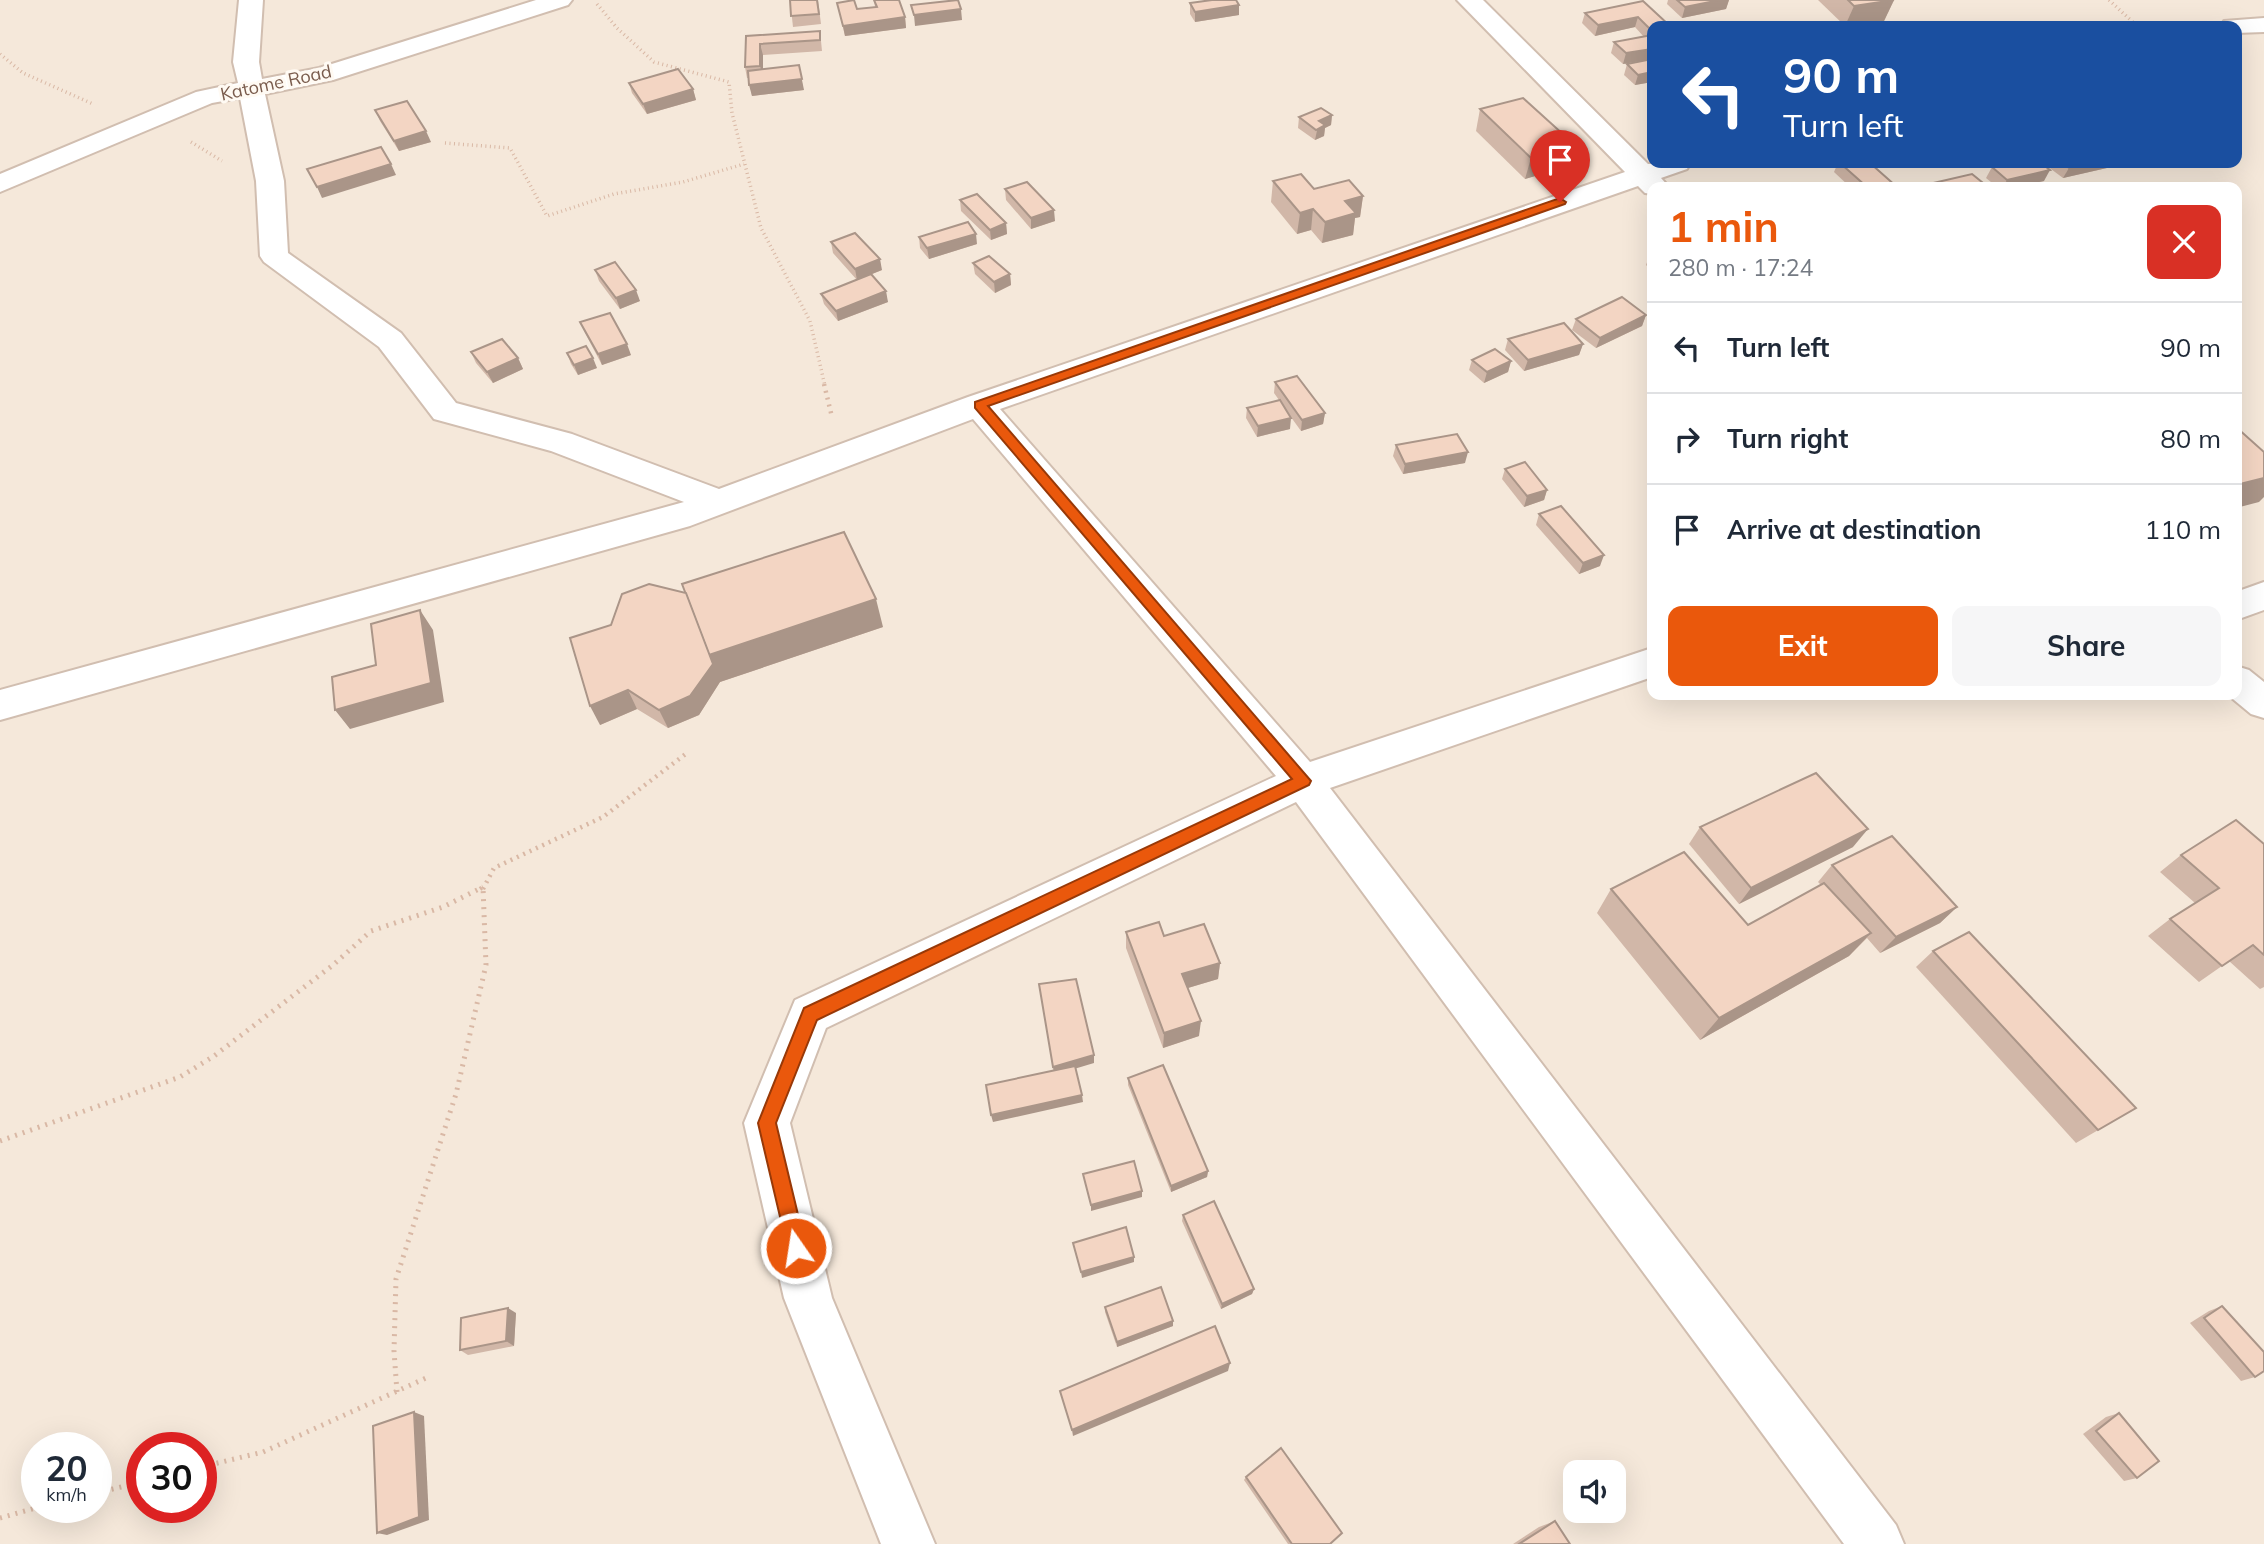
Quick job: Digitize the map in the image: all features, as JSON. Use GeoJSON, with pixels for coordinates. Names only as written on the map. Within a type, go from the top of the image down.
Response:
{"type":"FeatureCollection","features":[{"type":"Feature","properties":{"kind":"street"},"geometry":{"type":"LineString","coordinates":[[251,0],[246,62],[270,181],[274,256],[390,341],[444,411],[561,442],[719,502]]}},
{"type":"Feature","properties":{"kind":"street","name":"Katome Road"},"geometry":{"type":"LineString","coordinates":[[0,184],[205,97],[324,75],[560,0]]}},
{"type":"Feature","properties":{"kind":"street"},"geometry":{"type":"LineString","coordinates":[[1469,0],[1647,181]]}},
{"type":"Feature","properties":{"kind":"street"},"geometry":{"type":"LineString","coordinates":[[2242,26],[2264,25]]}},
{"type":"Feature","properties":{"kind":"street"},"geometry":{"type":"LineString","coordinates":[[0,705],[678,517],[979,405],[1647,181],[1669,168]]}},
{"type":"Feature","properties":{"kind":"street"},"geometry":{"type":"LineString","coordinates":[[979,405],[1303,781],[1877,1544]]}},
{"type":"Feature","properties":{"kind":"street"},"geometry":{"type":"LineString","coordinates":[[2242,604],[2264,595]]}},
{"type":"Feature","properties":{"kind":"street"},"geometry":{"type":"LineString","coordinates":[[908,1544],[808,1298],[767,1123],[810,1014],[1303,781],[1647,664]]}},
{"type":"Feature","properties":{"kind":"street"},"geometry":{"type":"LineString","coordinates":[[2242,685],[2264,703]]}},
{"type":"Feature","properties":{"kind":"path"},"geometry":{"type":"LineString","coordinates":[[595,0],[617,28],[654,62],[729,82],[732,113],[761,228],[810,321],[841,456]]}},
{"type":"Feature","properties":{"kind":"path"},"geometry":{"type":"LineString","coordinates":[[2109,0],[2132,21]]}},
{"type":"Feature","properties":{"kind":"path"},"geometry":{"type":"LineString","coordinates":[[444,143],[510,148],[547,216],[614,194],[683,181],[744,164]]}},
{"type":"Feature","properties":{"kind":"path"},"geometry":{"type":"LineString","coordinates":[[397,1392],[394,1351],[396,1279],[457,1094],[486,965],[483,887],[494,868],[603,817],[687,753]]}},
{"type":"Feature","properties":{"kind":"path"},"geometry":{"type":"LineString","coordinates":[[0,1141],[180,1077],[214,1056],[333,965],[371,932],[443,906],[483,887]]}},
{"type":"Feature","properties":{"kind":"path"},"geometry":{"type":"LineString","coordinates":[[217,1463],[263,1452],[426,1378]]}},
{"type":"Feature","properties":{"kind":"path"},"geometry":{"type":"LineString","coordinates":[[0,1518],[21,1512]]}},
{"type":"Feature","properties":{"kind":"shaded area"},"geometry":{"type":"Polygon","coordinates":[[[0,0],[2264,0],[2264,1544],[0,1544],[0,0]]]}},
{"type":"Feature","properties":{"kind":"building"},"geometry":{"type":"Polygon","coordinates":[[[790,0],[817,0],[819,14],[791,16],[790,0]]]}},
{"type":"Feature","properties":{"kind":"building"},"geometry":{"type":"Polygon","coordinates":[[[854,0],[857,9],[877,7],[874,0],[899,0],[905,17],[843,26],[837,3],[854,0]]]}},
{"type":"Feature","properties":{"kind":"building"},"geometry":{"type":"Polygon","coordinates":[[[958,0],[961,9],[914,15],[911,5],[958,0]]]}},
{"type":"Feature","properties":{"kind":"building"},"geometry":{"type":"Polygon","coordinates":[[[1236,0],[1239,5],[1195,12],[1190,3],[1236,0]]]}},
{"type":"Feature","properties":{"kind":"building"},"geometry":{"type":"Polygon","coordinates":[[[1677,0],[1720,0],[1685,7],[1677,0]]]}},
{"type":"Feature","properties":{"kind":"building"},"geometry":{"type":"Polygon","coordinates":[[[1848,0],[1894,0],[1854,6],[1848,0]]]}},
{"type":"Feature","properties":{"kind":"building"},"geometry":{"type":"Polygon","coordinates":[[[1643,1],[1665,21],[1647,21],[1647,26],[1638,17],[1598,25],[1585,13],[1643,1]]]}},
{"type":"Feature","properties":{"kind":"building"},"geometry":{"type":"Polygon","coordinates":[[[820,31],[820,40],[760,44],[760,66],[745,67],[746,36],[820,31]]]}},
{"type":"Feature","properties":{"kind":"building"},"geometry":{"type":"Polygon","coordinates":[[[1647,36],[1647,50],[1626,53],[1614,42],[1647,36]]]}},
{"type":"Feature","properties":{"kind":"building"},"geometry":{"type":"Polygon","coordinates":[[[1647,60],[1647,73],[1638,75],[1627,64],[1647,60]]]}},
{"type":"Feature","properties":{"kind":"building"},"geometry":{"type":"Polygon","coordinates":[[[799,65],[802,79],[749,85],[748,71],[799,65]]]}},
{"type":"Feature","properties":{"kind":"building"},"geometry":{"type":"Polygon","coordinates":[[[678,69],[693,89],[643,104],[629,83],[678,69]]]}},
{"type":"Feature","properties":{"kind":"building"},"geometry":{"type":"Polygon","coordinates":[[[1523,98],[1575,145],[1531,158],[1480,109],[1523,98]]]}},
{"type":"Feature","properties":{"kind":"building"},"geometry":{"type":"Polygon","coordinates":[[[407,101],[426,131],[394,141],[375,110],[407,101]]]}},
{"type":"Feature","properties":{"kind":"building"},"geometry":{"type":"Polygon","coordinates":[[[1321,108],[1332,115],[1319,121],[1325,125],[1316,130],[1299,117],[1321,108]]]}},
{"type":"Feature","properties":{"kind":"building"},"geometry":{"type":"Polygon","coordinates":[[[381,147],[391,164],[317,187],[307,169],[381,147]]]}},
{"type":"Feature","properties":{"kind":"building"},"geometry":{"type":"Polygon","coordinates":[[[1846,168],[1876,168],[1891,182],[1861,182],[1846,168]]]}},
{"type":"Feature","properties":{"kind":"building"},"geometry":{"type":"Polygon","coordinates":[[[1993,168],[2050,170],[2007,180],[1993,168]]]}},
{"type":"Feature","properties":{"kind":"building"},"geometry":{"type":"Polygon","coordinates":[[[1301,174],[1314,189],[1349,180],[1363,196],[1345,201],[1356,213],[1325,222],[1313,209],[1300,213],[1273,181],[1301,174]]]}},
{"type":"Feature","properties":{"kind":"building"},"geometry":{"type":"Polygon","coordinates":[[[1972,174],[1982,182],[1938,182],[1972,174]]]}},
{"type":"Feature","properties":{"kind":"building"},"geometry":{"type":"Polygon","coordinates":[[[1027,182],[1054,210],[1031,218],[1005,189],[1027,182]]]}},
{"type":"Feature","properties":{"kind":"building"},"geometry":{"type":"Polygon","coordinates":[[[977,194],[1006,223],[990,230],[960,200],[977,194]]]}},
{"type":"Feature","properties":{"kind":"building"},"geometry":{"type":"Polygon","coordinates":[[[968,222],[976,234],[927,248],[919,237],[968,222]]]}},
{"type":"Feature","properties":{"kind":"building"},"geometry":{"type":"Polygon","coordinates":[[[855,233],[880,259],[855,269],[831,242],[855,233]]]}},
{"type":"Feature","properties":{"kind":"building"},"geometry":{"type":"Polygon","coordinates":[[[989,256],[1010,274],[994,282],[973,263],[989,256]]]}},
{"type":"Feature","properties":{"kind":"building"},"geometry":{"type":"Polygon","coordinates":[[[615,262],[636,290],[616,298],[595,270],[615,262]]]}},
{"type":"Feature","properties":{"kind":"building"},"geometry":{"type":"Polygon","coordinates":[[[871,274],[886,291],[836,311],[821,294],[871,274]]]}},
{"type":"Feature","properties":{"kind":"building"},"geometry":{"type":"Polygon","coordinates":[[[1622,297],[1646,315],[1600,338],[1576,319],[1622,297]]]}},
{"type":"Feature","properties":{"kind":"building"},"geometry":{"type":"Polygon","coordinates":[[[610,313],[627,344],[598,354],[580,322],[610,313]]]}},
{"type":"Feature","properties":{"kind":"building"},"geometry":{"type":"Polygon","coordinates":[[[1564,323],[1583,344],[1528,360],[1508,339],[1564,323]]]}},
{"type":"Feature","properties":{"kind":"building"},"geometry":{"type":"Polygon","coordinates":[[[502,339],[518,358],[487,372],[471,352],[502,339]]]}},
{"type":"Feature","properties":{"kind":"building"},"geometry":{"type":"Polygon","coordinates":[[[586,346],[593,358],[574,365],[567,353],[586,346]]]}},
{"type":"Feature","properties":{"kind":"building"},"geometry":{"type":"Polygon","coordinates":[[[1495,349],[1511,361],[1487,372],[1472,360],[1495,349]]]}},
{"type":"Feature","properties":{"kind":"building"},"geometry":{"type":"Polygon","coordinates":[[[1297,376],[1325,413],[1302,420],[1275,382],[1297,376]]]}},
{"type":"Feature","properties":{"kind":"building"},"geometry":{"type":"Polygon","coordinates":[[[1280,400],[1291,418],[1258,426],[1247,408],[1280,400]]]}},
{"type":"Feature","properties":{"kind":"building"},"geometry":{"type":"Polygon","coordinates":[[[2242,432],[2264,452],[2264,478],[2242,484],[2242,432]]]}},
{"type":"Feature","properties":{"kind":"building"},"geometry":{"type":"Polygon","coordinates":[[[1457,434],[1468,452],[1405,464],[1396,445],[1457,434]]]}},
{"type":"Feature","properties":{"kind":"building"},"geometry":{"type":"Polygon","coordinates":[[[1525,462],[1547,490],[1527,496],[1505,469],[1525,462]]]}},
{"type":"Feature","properties":{"kind":"building"},"geometry":{"type":"Polygon","coordinates":[[[1561,506],[1604,555],[1583,563],[1539,514],[1561,506]]]}},
{"type":"Feature","properties":{"kind":"building"},"geometry":{"type":"Polygon","coordinates":[[[844,532],[876,599],[709,655],[682,584],[844,532]]]}},
{"type":"Feature","properties":{"kind":"building"},"geometry":{"type":"Polygon","coordinates":[[[649,584],[686,593],[713,664],[690,696],[659,710],[628,690],[590,706],[570,638],[611,625],[622,594],[649,584]]]}},
{"type":"Feature","properties":{"kind":"building"},"geometry":{"type":"Polygon","coordinates":[[[420,610],[431,683],[335,710],[332,677],[376,665],[371,624],[420,610]]]}},
{"type":"Feature","properties":{"kind":"building"},"geometry":{"type":"Polygon","coordinates":[[[1816,773],[1868,829],[1751,888],[1700,827],[1816,773]]]}},
{"type":"Feature","properties":{"kind":"building"},"geometry":{"type":"Polygon","coordinates":[[[2236,820],[2264,844],[2264,955],[2253,945],[2222,966],[2170,919],[2219,888],[2181,855],[2236,820]]]}},
{"type":"Feature","properties":{"kind":"building"},"geometry":{"type":"Polygon","coordinates":[[[1892,836],[1957,907],[1896,937],[1832,865],[1892,836]]]}},
{"type":"Feature","properties":{"kind":"building"},"geometry":{"type":"Polygon","coordinates":[[[1684,852],[1748,925],[1824,883],[1871,933],[1719,1018],[1611,889],[1684,852]]]}},
{"type":"Feature","properties":{"kind":"building"},"geometry":{"type":"Polygon","coordinates":[[[1159,922],[1164,936],[1204,924],[1220,963],[1182,974],[1201,1021],[1164,1033],[1126,932],[1159,922]]]}},
{"type":"Feature","properties":{"kind":"building"},"geometry":{"type":"Polygon","coordinates":[[[1969,932],[2136,1108],[2098,1130],[1933,951],[1969,932]]]}},
{"type":"Feature","properties":{"kind":"building"},"geometry":{"type":"Polygon","coordinates":[[[1076,979],[1094,1055],[1053,1067],[1039,984],[1076,979]]]}},
{"type":"Feature","properties":{"kind":"building"},"geometry":{"type":"Polygon","coordinates":[[[1163,1065],[1208,1171],[1171,1186],[1128,1078],[1163,1065]]]}},
{"type":"Feature","properties":{"kind":"building"},"geometry":{"type":"Polygon","coordinates":[[[1075,1066],[1082,1095],[991,1115],[986,1085],[1075,1066]]]}},
{"type":"Feature","properties":{"kind":"building"},"geometry":{"type":"Polygon","coordinates":[[[1134,1161],[1142,1191],[1091,1205],[1083,1174],[1134,1161]]]}},
{"type":"Feature","properties":{"kind":"building"},"geometry":{"type":"Polygon","coordinates":[[[1214,1201],[1254,1289],[1222,1304],[1183,1215],[1214,1201]]]}},
{"type":"Feature","properties":{"kind":"building"},"geometry":{"type":"Polygon","coordinates":[[[1126,1227],[1134,1257],[1081,1272],[1073,1243],[1126,1227]]]}},
{"type":"Feature","properties":{"kind":"building"},"geometry":{"type":"Polygon","coordinates":[[[1161,1287],[1173,1321],[1117,1342],[1105,1307],[1161,1287]]]}},
{"type":"Feature","properties":{"kind":"building"},"geometry":{"type":"Polygon","coordinates":[[[2222,1306],[2264,1352],[2264,1371],[2255,1377],[2204,1318],[2222,1306]]]}},
{"type":"Feature","properties":{"kind":"building"},"geometry":{"type":"Polygon","coordinates":[[[508,1308],[506,1341],[460,1350],[461,1318],[508,1308]]]}},
{"type":"Feature","properties":{"kind":"building"},"geometry":{"type":"Polygon","coordinates":[[[1215,1326],[1230,1363],[1072,1430],[1060,1391],[1215,1326]]]}},
{"type":"Feature","properties":{"kind":"building"},"geometry":{"type":"Polygon","coordinates":[[[414,1412],[419,1517],[377,1533],[373,1426],[414,1412]]]}},
{"type":"Feature","properties":{"kind":"building"},"geometry":{"type":"Polygon","coordinates":[[[2119,1413],[2159,1461],[2137,1478],[2096,1431],[2119,1413]]]}},
{"type":"Feature","properties":{"kind":"building"},"geometry":{"type":"Polygon","coordinates":[[[1281,1448],[1342,1533],[1330,1544],[1292,1544],[1246,1477],[1281,1448]]]}},
{"type":"Feature","properties":{"kind":"building"},"geometry":{"type":"Polygon","coordinates":[[[1555,1521],[1570,1544],[1519,1544],[1555,1521]]]}},
{"type":"Feature","properties":{"kind":"route"},"geometry":{"type":"LineString","coordinates":[[796,1248],[767,1123],[810,1014],[1303,781],[979,405],[1560,202]]}}]}
